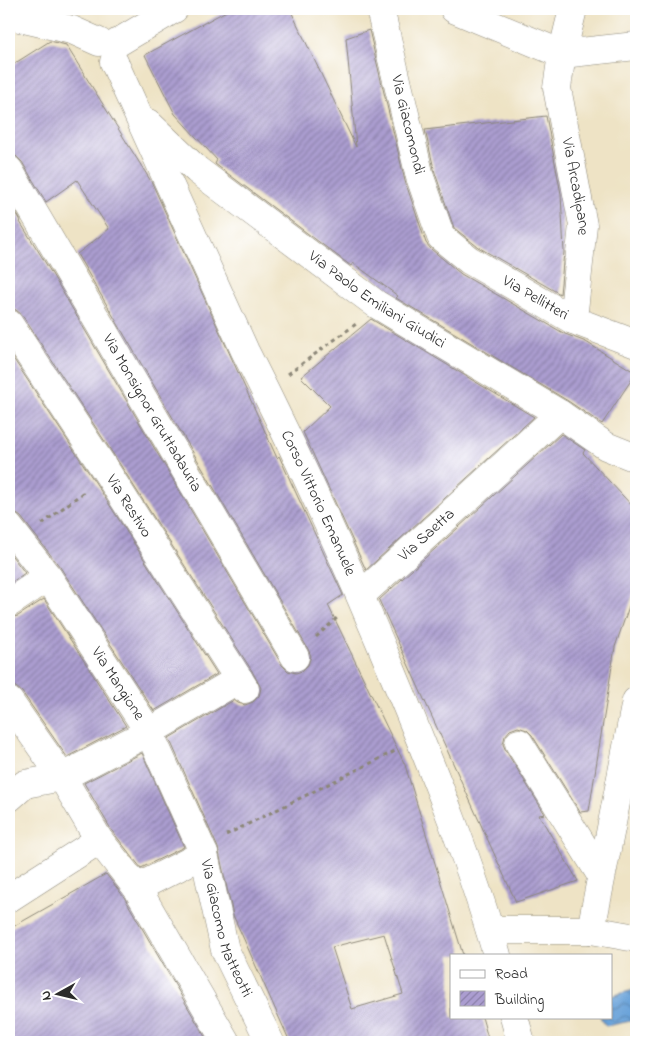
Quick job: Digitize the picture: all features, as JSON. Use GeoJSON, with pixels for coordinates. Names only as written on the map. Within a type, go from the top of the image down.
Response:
{"type":"FeatureCollection","features":[{"type":"Feature","properties":{"kind":"street"},"geometry":{"type":"LineString","coordinates":[[17,19],[72,30],[110,49],[174,9]]}},
{"type":"Feature","properties":{"kind":"street","name":"Via Giacomondi"},"geometry":{"type":"LineString","coordinates":[[380,9],[420,177],[441,237]]}},
{"type":"Feature","properties":{"kind":"street"},"geometry":{"type":"LineString","coordinates":[[454,9],[562,54],[636,46]]}},
{"type":"Feature","properties":{"kind":"street","name":"Via Arcadipane"},"geometry":{"type":"LineString","coordinates":[[572,9],[557,88],[583,225],[573,320]]}},
{"type":"Feature","properties":{"kind":"street","name":"Corso Vittorio Emanuele"},"geometry":{"type":"LineString","coordinates":[[110,49],[245,351],[266,391],[361,595],[420,738],[479,897],[493,942]]}},
{"type":"Feature","properties":{"kind":"street","name":"Via Paolo Emiliani Giudici"},"geometry":{"type":"LineString","coordinates":[[138,114],[197,170],[376,304],[560,414],[606,446],[636,458]]}},
{"type":"Feature","properties":{"kind":"street","name":"Via Monsignor Gruttadauria"},"geometry":{"type":"LineString","coordinates":[[9,170],[295,657]]}},
{"type":"Feature","properties":{"kind":"street","name":"Via Pellitteri"},"geometry":{"type":"LineString","coordinates":[[441,237],[469,260],[573,320],[636,344]]}},
{"type":"Feature","properties":{"kind":"street","name":"Via Restivo"},"geometry":{"type":"LineString","coordinates":[[9,324],[108,474],[242,684],[149,732]]}},
{"type":"Feature","properties":{"kind":"street","name":"Via Saetta"},"geometry":{"type":"LineString","coordinates":[[361,595],[560,414]]}},
{"type":"Feature","properties":{"kind":"street","name":"Via Mangione"},"geometry":{"type":"LineString","coordinates":[[14,534],[48,577],[149,732],[202,851]]}},
{"type":"Feature","properties":{"kind":"street"},"geometry":{"type":"LineString","coordinates":[[9,603],[48,577]]}},
{"type":"Feature","properties":{"kind":"street"},"geometry":{"type":"LineString","coordinates":[[591,930],[636,700]]}},
{"type":"Feature","properties":{"kind":"street","name":"Via Giacomo Matteotti"},"geometry":{"type":"LineString","coordinates":[[9,701],[62,777],[99,840],[137,888],[242,1040]]}},
{"type":"Feature","properties":{"kind":"street"},"geometry":{"type":"LineString","coordinates":[[14,787],[62,777],[149,732]]}},
{"type":"Feature","properties":{"kind":"street"},"geometry":{"type":"LineString","coordinates":[[519,743],[601,875]]}},
{"type":"Feature","properties":{"kind":"street"},"geometry":{"type":"LineString","coordinates":[[9,898],[99,840]]}},
{"type":"Feature","properties":{"kind":"street","name":"Via Giacomo Matteotti"},"geometry":{"type":"LineString","coordinates":[[137,888],[202,851],[225,950],[242,1040]]}},
{"type":"Feature","properties":{"kind":"street"},"geometry":{"type":"LineString","coordinates":[[493,942],[591,930],[636,938]]}},
{"type":"Feature","properties":{"kind":"street"},"geometry":{"type":"LineString","coordinates":[[514,1018],[521,1042]]}},
{"type":"Feature","properties":{"kind":"path"},"geometry":{"type":"LineString","coordinates":[[266,391],[366,316],[376,304]]}},
{"type":"Feature","properties":{"kind":"path"},"geometry":{"type":"LineString","coordinates":[[14,534],[108,474]]}},
{"type":"Feature","properties":{"kind":"path"},"geometry":{"type":"LineString","coordinates":[[295,657],[361,595]]}},
{"type":"Feature","properties":{"kind":"path"},"geometry":{"type":"LineString","coordinates":[[202,851],[420,738]]}},
{"type":"Feature","properties":{"kind":"water"},"geometry":{"type":"Polygon","coordinates":[[[634,990],[636,993],[636,1020],[606,1026],[601,1018],[612,1018],[612,996],[634,990]]]}},
{"type":"Feature","properties":{"kind":"building"},"geometry":{"type":"Polygon","coordinates":[[[230,9],[290,9],[356,147],[346,38],[369,30],[405,181],[426,243],[461,274],[565,334],[586,342],[636,373],[602,424],[568,401],[396,298],[398,296],[353,263],[351,266],[215,164],[217,160],[175,114],[145,55],[230,9]]]}},
{"type":"Feature","properties":{"kind":"building"},"geometry":{"type":"Polygon","coordinates":[[[50,41],[66,45],[152,183],[277,458],[279,456],[343,595],[328,605],[405,765],[463,954],[450,954],[450,1018],[482,1018],[489,1042],[290,1042],[233,915],[218,848],[169,738],[234,700],[245,705],[253,702],[259,696],[261,688],[121,466],[22,315],[16,310],[9,308],[9,200],[20,222],[282,665],[288,671],[296,673],[302,671],[308,665],[311,656],[77,254],[109,229],[77,180],[46,202],[22,162],[16,156],[9,154],[9,67],[50,41]],[[384,934],[332,947],[352,1009],[403,994],[384,934]]]}},
{"type":"Feature","properties":{"kind":"building"},"geometry":{"type":"Polygon","coordinates":[[[546,116],[561,194],[564,252],[560,294],[478,247],[454,228],[435,173],[425,130],[546,116]]]}},
{"type":"Feature","properties":{"kind":"building"},"geometry":{"type":"Polygon","coordinates":[[[371,319],[534,417],[366,570],[303,432],[330,406],[301,377],[371,319]]]}},
{"type":"Feature","properties":{"kind":"building"},"geometry":{"type":"Polygon","coordinates":[[[9,352],[95,482],[217,674],[154,711],[60,567],[21,517],[9,512],[9,352]]]}},
{"type":"Feature","properties":{"kind":"building"},"geometry":{"type":"Polygon","coordinates":[[[561,434],[585,450],[583,453],[636,510],[636,586],[615,647],[589,811],[580,812],[527,730],[518,727],[510,730],[505,736],[503,744],[506,751],[545,814],[539,815],[578,881],[516,902],[379,600],[561,434]]]}},
{"type":"Feature","properties":{"kind":"building"},"geometry":{"type":"Polygon","coordinates":[[[9,552],[25,573],[9,584],[9,552]]]}},
{"type":"Feature","properties":{"kind":"building"},"geometry":{"type":"Polygon","coordinates":[[[44,599],[126,726],[67,757],[22,692],[16,687],[9,686],[9,618],[18,616],[44,599]]]}},
{"type":"Feature","properties":{"kind":"building"},"geometry":{"type":"Polygon","coordinates":[[[142,753],[184,847],[141,868],[112,831],[84,783],[142,753]]]}},
{"type":"Feature","properties":{"kind":"building"},"geometry":{"type":"Polygon","coordinates":[[[106,874],[124,897],[208,1042],[9,1042],[9,929],[106,874]]]}}]}
